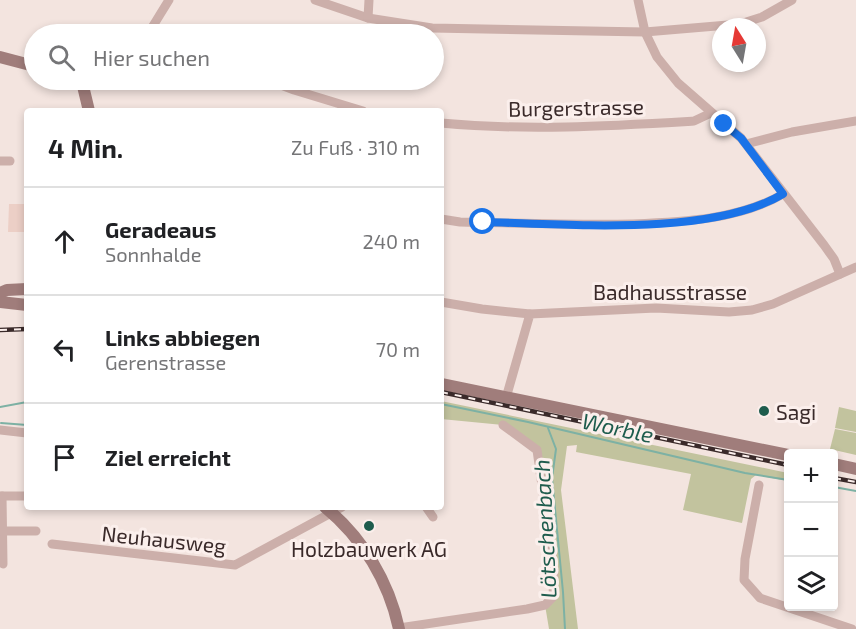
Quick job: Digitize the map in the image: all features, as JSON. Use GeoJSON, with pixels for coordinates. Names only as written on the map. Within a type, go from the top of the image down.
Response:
{"type":"FeatureCollection","features":[{"type":"Feature","properties":{"kind":"main road"},"geometry":{"type":"LineString","coordinates":[[0,57],[24,63]]}},
{"type":"Feature","properties":{"kind":"main road"},"geometry":{"type":"LineString","coordinates":[[85,90],[88,108]]}},
{"type":"Feature","properties":{"kind":"main road"},"geometry":{"type":"LineString","coordinates":[[0,293],[7,290],[24,289]]}},
{"type":"Feature","properties":{"kind":"main road"},"geometry":{"type":"LineString","coordinates":[[0,300],[24,296]]}},
{"type":"Feature","properties":{"kind":"main road"},"geometry":{"type":"LineString","coordinates":[[0,300],[24,304]]}},
{"type":"Feature","properties":{"kind":"main road"},"geometry":{"type":"LineString","coordinates":[[444,385],[784,454]]}},
{"type":"Feature","properties":{"kind":"main road"},"geometry":{"type":"LineString","coordinates":[[838,465],[856,469]]}},
{"type":"Feature","properties":{"kind":"main road"},"geometry":{"type":"LineString","coordinates":[[333,510],[372,561],[389,592],[399,629]]}},
{"type":"Feature","properties":{"kind":"street"},"geometry":{"type":"LineString","coordinates":[[155,24],[169,0]]}},
{"type":"Feature","properties":{"kind":"street"},"geometry":{"type":"LineString","coordinates":[[315,0],[368,18],[406,24]]}},
{"type":"Feature","properties":{"kind":"street"},"geometry":{"type":"LineString","coordinates":[[368,18],[369,0]]}},
{"type":"Feature","properties":{"kind":"street"},"geometry":{"type":"LineString","coordinates":[[638,0],[645,32],[657,57],[678,83],[746,144],[829,252],[840,274]]}},
{"type":"Feature","properties":{"kind":"street"},"geometry":{"type":"LineString","coordinates":[[444,29],[645,32],[740,24],[762,17],[792,0]]}},
{"type":"Feature","properties":{"kind":"street"},"geometry":{"type":"LineString","coordinates":[[294,90],[353,108]]}},
{"type":"Feature","properties":{"kind":"street","name":"Burgerstrasse"},"geometry":{"type":"LineString","coordinates":[[444,123],[501,128],[575,128],[694,121],[711,113]]}},
{"type":"Feature","properties":{"kind":"street"},"geometry":{"type":"LineString","coordinates":[[746,144],[792,132],[856,121]]}},
{"type":"Feature","properties":{"kind":"street"},"geometry":{"type":"LineString","coordinates":[[444,219],[460,222],[597,225],[683,222],[767,204],[783,194]]}},
{"type":"Feature","properties":{"kind":"street","name":"Badhausstrasse"},"geometry":{"type":"LineString","coordinates":[[444,303],[530,314],[656,308],[729,312],[752,310],[773,304],[856,267]]}},
{"type":"Feature","properties":{"kind":"street"},"geometry":{"type":"LineString","coordinates":[[506,398],[530,314]]}},
{"type":"Feature","properties":{"kind":"street"},"geometry":{"type":"LineString","coordinates":[[399,629],[527,609],[545,605],[553,597],[554,570],[537,450],[504,425]]}},
{"type":"Feature","properties":{"kind":"street"},"geometry":{"type":"LineString","coordinates":[[0,430],[24,433]]}},
{"type":"Feature","properties":{"kind":"street"},"geometry":{"type":"LineString","coordinates":[[759,485],[745,559],[744,580],[760,598],[852,629]]}},
{"type":"Feature","properties":{"kind":"street"},"geometry":{"type":"LineString","coordinates":[[3,564],[1,496],[24,496]]}},
{"type":"Feature","properties":{"kind":"street","name":"Neuhausweg"},"geometry":{"type":"LineString","coordinates":[[52,544],[235,565],[322,519],[331,510]]}},
{"type":"Feature","properties":{"kind":"street"},"geometry":{"type":"LineString","coordinates":[[428,510],[433,517]]}},
{"type":"Feature","properties":{"kind":"street"},"geometry":{"type":"LineString","coordinates":[[2,531],[36,531]]}},
{"type":"Feature","properties":{"kind":"green space"},"geometry":{"type":"Polygon","coordinates":[[[444,402],[784,472],[784,480],[756,475],[751,479],[742,523],[683,510],[691,474],[576,452],[577,445],[567,446],[561,490],[578,629],[549,629],[545,605],[553,597],[537,450],[503,425],[444,419],[444,402]]]}},
{"type":"Feature","properties":{"kind":"green space"},"geometry":{"type":"Polygon","coordinates":[[[839,407],[856,411],[856,432],[835,428],[839,407]]]}},
{"type":"Feature","properties":{"kind":"green space"},"geometry":{"type":"Polygon","coordinates":[[[835,429],[856,433],[856,455],[830,449],[835,429]]]}},
{"type":"Feature","properties":{"kind":"shaded area"},"geometry":{"type":"Polygon","coordinates":[[[9,204],[24,204],[24,232],[8,232],[9,204]]]}},
{"type":"Feature","properties":{"kind":"waterway","name":"Worble"},"geometry":{"type":"LineString","coordinates":[[0,407],[24,403]]}},
{"type":"Feature","properties":{"kind":"waterway","name":"Worble"},"geometry":{"type":"LineString","coordinates":[[444,405],[745,473],[784,479]]}},
{"type":"Feature","properties":{"kind":"waterway"},"geometry":{"type":"LineString","coordinates":[[1,423],[24,425]]}},
{"type":"Feature","properties":{"kind":"waterway","name":"Lötschenbach"},"geometry":{"type":"LineString","coordinates":[[548,428],[556,449],[552,478],[565,629]]}},
{"type":"Feature","properties":{"kind":"waterway","name":"Worble"},"geometry":{"type":"LineString","coordinates":[[838,488],[856,491]]}},
{"type":"Feature","properties":{"kind":"railway"},"geometry":{"type":"LineString","coordinates":[[0,330],[24,329]]}},
{"type":"Feature","properties":{"kind":"railway"},"geometry":{"type":"LineString","coordinates":[[444,393],[784,464]]}},
{"type":"Feature","properties":{"kind":"railway"},"geometry":{"type":"LineString","coordinates":[[838,479],[856,482]]}},
{"type":"Feature","properties":{"kind":"place","name":"Sagi"},"geometry":{"type":"Point","coordinates":[764,411]}},
{"type":"Feature","properties":{"kind":"place","name":"Holzbauwerk AG"},"geometry":{"type":"Point","coordinates":[369,526]}},
{"type":"Feature","properties":{"kind":"route"},"geometry":{"type":"LineString","coordinates":[[483,222],[597,225],[683,222],[767,204],[783,194],[741,138],[724,124]]}}]}
